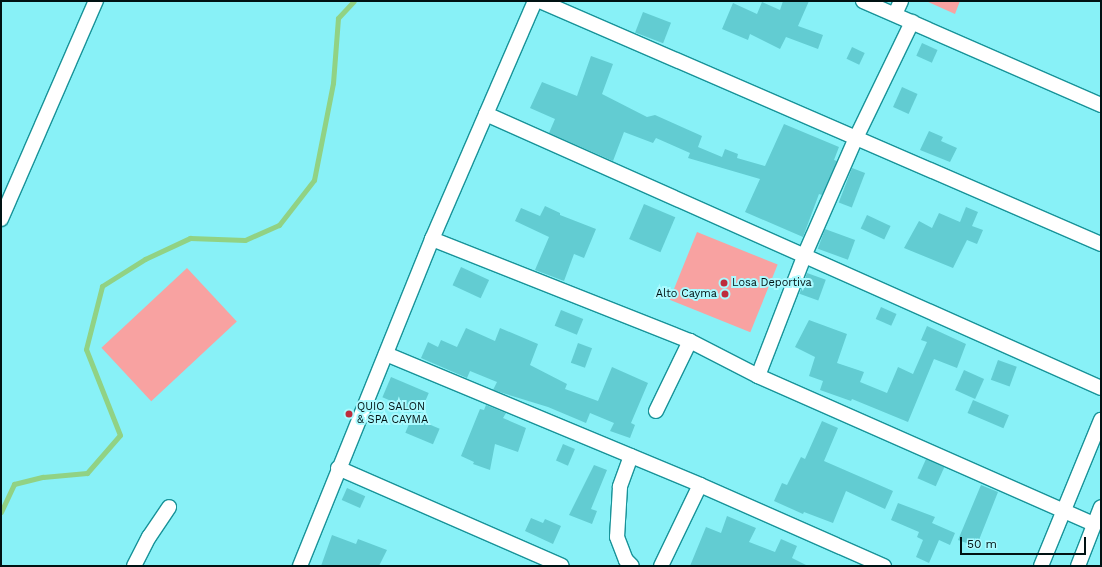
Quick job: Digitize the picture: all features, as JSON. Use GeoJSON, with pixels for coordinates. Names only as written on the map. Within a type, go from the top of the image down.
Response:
{"type":"FeatureCollection","features":[{"type":"Feature","properties":{"kind":"street"},"geometry":{"type":"LineString","coordinates":[[1,219],[96,1]]}},
{"type":"Feature","properties":{"kind":"street"},"geometry":{"type":"LineString","coordinates":[[300,566],[338,468],[432,239],[535,1]]}},
{"type":"Feature","properties":{"kind":"street"},"geometry":{"type":"LineString","coordinates":[[540,1],[1101,244]]}},
{"type":"Feature","properties":{"kind":"street"},"geometry":{"type":"LineString","coordinates":[[863,1],[1101,105]]}},
{"type":"Feature","properties":{"kind":"street"},"geometry":{"type":"LineString","coordinates":[[895,14],[901,1]]}},
{"type":"Feature","properties":{"kind":"street"},"geometry":{"type":"LineString","coordinates":[[758,376],[805,254],[856,138],[912,22]]}},
{"type":"Feature","properties":{"kind":"street"},"geometry":{"type":"LineString","coordinates":[[486,114],[805,254],[1101,388]]}},
{"type":"Feature","properties":{"kind":"street"},"geometry":{"type":"LineString","coordinates":[[432,239],[690,341],[758,376],[1094,524]]}},
{"type":"Feature","properties":{"kind":"street"},"geometry":{"type":"LineString","coordinates":[[656,410],[690,341]]}},
{"type":"Feature","properties":{"kind":"street"},"geometry":{"type":"LineString","coordinates":[[386,354],[700,485],[884,566]]}},
{"type":"Feature","properties":{"kind":"street"},"geometry":{"type":"LineString","coordinates":[[1041,566],[1062,511],[1101,420]]}},
{"type":"Feature","properties":{"kind":"street"},"geometry":{"type":"LineString","coordinates":[[631,456],[620,487],[617,537],[626,560],[632,566]]}},
{"type":"Feature","properties":{"kind":"street"},"geometry":{"type":"LineString","coordinates":[[338,468],[562,566]]}},
{"type":"Feature","properties":{"kind":"street"},"geometry":{"type":"LineString","coordinates":[[661,566],[700,485]]}},
{"type":"Feature","properties":{"kind":"street"},"geometry":{"type":"LineString","coordinates":[[134,566],[149,537],[169,507]]}},
{"type":"Feature","properties":{"kind":"street"},"geometry":{"type":"LineString","coordinates":[[1078,566],[1101,507]]}},
{"type":"Feature","properties":{"kind":"shaded area"},"geometry":{"type":"Polygon","coordinates":[[[926,1],[960,1],[955,14],[926,1]]]}},
{"type":"Feature","properties":{"kind":"shaded area","name":"Losa Deportiva"},"geometry":{"type":"Polygon","coordinates":[[[697,232],[778,265],[750,332],[670,300],[697,232]]]}},
{"type":"Feature","properties":{"kind":"shaded area"},"geometry":{"type":"Polygon","coordinates":[[[187,268],[237,321],[151,401],[101,348],[187,268]]]}},
{"type":"Feature","properties":{"kind":"building"},"geometry":{"type":"Polygon","coordinates":[[[783,1],[809,1],[798,26],[823,35],[818,49],[786,37],[780,49],[750,34],[748,40],[722,29],[733,3],[757,14],[762,2],[780,10],[783,1]]]}},
{"type":"Feature","properties":{"kind":"building"},"geometry":{"type":"Polygon","coordinates":[[[643,12],[671,23],[663,43],[635,33],[643,12]]]}},
{"type":"Feature","properties":{"kind":"building"},"geometry":{"type":"Polygon","coordinates":[[[922,43],[938,50],[932,63],[916,56],[922,43]]]}},
{"type":"Feature","properties":{"kind":"building"},"geometry":{"type":"Polygon","coordinates":[[[852,47],[865,53],[859,65],[847,59],[852,47]]]}},
{"type":"Feature","properties":{"kind":"building"},"geometry":{"type":"Polygon","coordinates":[[[591,56],[613,64],[602,94],[647,117],[655,115],[702,136],[698,147],[722,157],[725,149],[738,154],[737,158],[765,166],[784,124],[839,147],[834,160],[837,161],[822,195],[819,194],[803,237],[745,212],[760,179],[688,158],[690,153],[656,138],[653,143],[624,132],[613,161],[549,133],[555,119],[530,108],[542,82],[577,96],[591,56]]]}},
{"type":"Feature","properties":{"kind":"building"},"geometry":{"type":"Polygon","coordinates":[[[902,87],[918,94],[909,114],[893,107],[902,87]]]}},
{"type":"Feature","properties":{"kind":"building"},"geometry":{"type":"Polygon","coordinates":[[[929,131],[943,137],[941,141],[957,148],[950,162],[920,150],[929,131]]]}},
{"type":"Feature","properties":{"kind":"building"},"geometry":{"type":"Polygon","coordinates":[[[852,168],[865,173],[852,208],[839,203],[852,168]]]}},
{"type":"Feature","properties":{"kind":"building"},"geometry":{"type":"Polygon","coordinates":[[[644,204],[675,217],[660,252],[629,239],[644,204]]]}},
{"type":"Feature","properties":{"kind":"building"},"geometry":{"type":"Polygon","coordinates":[[[545,206],[560,213],[560,215],[596,229],[584,258],[574,254],[564,281],[535,270],[549,237],[515,221],[521,208],[540,216],[545,206]]]}},
{"type":"Feature","properties":{"kind":"building"},"geometry":{"type":"Polygon","coordinates":[[[966,207],[978,212],[972,226],[983,230],[977,244],[967,240],[953,268],[904,248],[919,221],[932,228],[939,213],[960,222],[966,207]]]}},
{"type":"Feature","properties":{"kind":"building"},"geometry":{"type":"Polygon","coordinates":[[[867,215],[891,226],[884,240],[861,229],[867,215]]]}},
{"type":"Feature","properties":{"kind":"building"},"geometry":{"type":"Polygon","coordinates":[[[825,229],[855,240],[848,260],[818,249],[825,229]]]}},
{"type":"Feature","properties":{"kind":"building"},"geometry":{"type":"Polygon","coordinates":[[[461,267],[489,280],[481,298],[453,285],[461,267]]]}},
{"type":"Feature","properties":{"kind":"building"},"geometry":{"type":"Polygon","coordinates":[[[807,273],[826,280],[818,301],[799,294],[807,273]]]}},
{"type":"Feature","properties":{"kind":"building"},"geometry":{"type":"Polygon","coordinates":[[[881,307],[897,314],[891,326],[876,319],[881,307]]]}},
{"type":"Feature","properties":{"kind":"building"},"geometry":{"type":"Polygon","coordinates":[[[561,310],[583,319],[577,335],[555,326],[561,310]]]}},
{"type":"Feature","properties":{"kind":"building"},"geometry":{"type":"Polygon","coordinates":[[[809,320],[847,334],[837,363],[864,372],[860,382],[887,393],[898,367],[913,374],[927,342],[921,340],[927,326],[966,344],[957,368],[934,359],[908,422],[852,399],[851,401],[820,390],[823,381],[809,376],[815,357],[795,347],[809,320]]]}},
{"type":"Feature","properties":{"kind":"building"},"geometry":{"type":"Polygon","coordinates":[[[466,328],[495,341],[500,328],[538,344],[530,365],[567,384],[565,389],[598,401],[612,367],[648,383],[631,423],[635,425],[630,438],[610,431],[614,423],[590,413],[586,423],[548,407],[493,390],[497,382],[470,371],[467,378],[421,358],[428,342],[438,347],[441,340],[457,347],[466,328]]]}},
{"type":"Feature","properties":{"kind":"building"},"geometry":{"type":"Polygon","coordinates":[[[578,343],[592,348],[585,368],[571,363],[578,343]]]}},
{"type":"Feature","properties":{"kind":"building"},"geometry":{"type":"Polygon","coordinates":[[[998,360],[1017,367],[1010,387],[991,380],[998,360]]]}},
{"type":"Feature","properties":{"kind":"building"},"geometry":{"type":"Polygon","coordinates":[[[964,370],[984,379],[975,399],[955,390],[964,370]]]}},
{"type":"Feature","properties":{"kind":"building"},"geometry":{"type":"Polygon","coordinates":[[[391,377],[429,393],[420,413],[382,397],[391,377]]]}},
{"type":"Feature","properties":{"kind":"building"},"geometry":{"type":"Polygon","coordinates":[[[973,400],[1009,415],[1003,428],[968,413],[973,400]]]}},
{"type":"Feature","properties":{"kind":"building"},"geometry":{"type":"Polygon","coordinates":[[[486,405],[506,413],[503,418],[526,428],[518,452],[495,444],[490,470],[473,464],[474,462],[461,456],[480,409],[484,410],[486,405]]]}},
{"type":"Feature","properties":{"kind":"building"},"geometry":{"type":"Polygon","coordinates":[[[412,417],[440,429],[433,444],[405,433],[412,417]]]}},
{"type":"Feature","properties":{"kind":"building"},"geometry":{"type":"Polygon","coordinates":[[[822,421],[838,428],[824,461],[893,491],[885,509],[846,491],[833,523],[804,512],[803,514],[774,501],[782,483],[787,485],[801,457],[805,459],[822,421]]]}},
{"type":"Feature","properties":{"kind":"building"},"geometry":{"type":"Polygon","coordinates":[[[563,444],[575,449],[568,466],[556,461],[563,444]]]}},
{"type":"Feature","properties":{"kind":"building"},"geometry":{"type":"Polygon","coordinates":[[[926,459],[944,467],[936,486],[917,478],[926,459]]]}},
{"type":"Feature","properties":{"kind":"building"},"geometry":{"type":"Polygon","coordinates":[[[594,465],[607,470],[591,509],[597,511],[592,524],[569,515],[594,465]]]}},
{"type":"Feature","properties":{"kind":"building"},"geometry":{"type":"Polygon","coordinates":[[[981,485],[998,492],[979,540],[975,538],[972,545],[958,540],[981,485]]]}},
{"type":"Feature","properties":{"kind":"building"},"geometry":{"type":"Polygon","coordinates":[[[347,488],[365,496],[360,508],[342,500],[347,488]]]}},
{"type":"Feature","properties":{"kind":"building"},"geometry":{"type":"Polygon","coordinates":[[[898,503],[935,517],[932,523],[955,533],[950,545],[939,540],[929,563],[916,557],[923,540],[917,537],[919,532],[891,520],[898,503]]]}},
{"type":"Feature","properties":{"kind":"building"},"geometry":{"type":"Polygon","coordinates":[[[727,516],[756,528],[749,542],[775,552],[781,539],[797,546],[792,558],[808,566],[690,566],[706,527],[721,533],[727,516]]]}},
{"type":"Feature","properties":{"kind":"building"},"geometry":{"type":"Polygon","coordinates":[[[531,518],[543,523],[545,519],[561,526],[553,544],[525,531],[531,518]]]}},
{"type":"Feature","properties":{"kind":"building"},"geometry":{"type":"Polygon","coordinates":[[[332,535],[356,544],[358,539],[387,550],[379,566],[321,566],[332,535]]]}},
{"type":"Feature","properties":{"kind":"waterway"},"geometry":{"type":"LineString","coordinates":[[1,512],[14,484],[43,477],[87,473],[120,435],[86,349],[102,286],[145,259],[190,238],[245,240],[279,225],[314,180],[333,83],[338,18],[354,1]]}},
{"type":"Feature","properties":{"kind":"place","name":"Losa Deportiva"},"geometry":{"type":"Point","coordinates":[724,283]}},
{"type":"Feature","properties":{"kind":"place","name":"Alto Cayma"},"geometry":{"type":"Point","coordinates":[725,294]}},
{"type":"Feature","properties":{"kind":"place","name":"QUIO SALON & SPA CAYMA"},"geometry":{"type":"Point","coordinates":[349,414]}}]}
